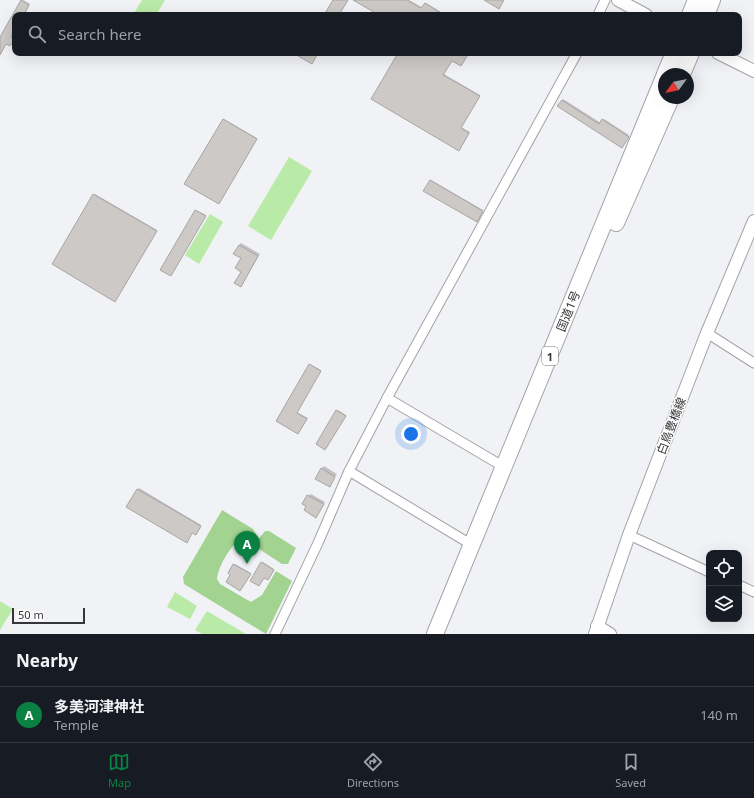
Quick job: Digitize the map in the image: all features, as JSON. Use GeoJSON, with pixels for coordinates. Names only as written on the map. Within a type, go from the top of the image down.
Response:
{"type":"FeatureCollection","features":[{"type":"Feature","properties":{"kind":"highway"},"geometry":{"type":"LineString","coordinates":[[691,12],[696,0]]}},
{"type":"Feature","properties":{"kind":"highway"},"geometry":{"type":"LineString","coordinates":[[707,12],[712,0]]}},
{"type":"Feature","properties":{"kind":"highway"},"geometry":{"type":"LineString","coordinates":[[668,68],[673,56]]}},
{"type":"Feature","properties":{"kind":"highway"},"geometry":{"type":"LineString","coordinates":[[685,68],[690,56]]}},
{"type":"Feature","properties":{"kind":"highway","name":"国道1号"},"geometry":{"type":"LineString","coordinates":[[435,634],[658,92]]}},
{"type":"Feature","properties":{"kind":"highway","name":"国道1号"},"geometry":{"type":"LineString","coordinates":[[446,634],[607,243],[668,104]]}},
{"type":"Feature","properties":{"kind":"main road"},"geometry":{"type":"LineString","coordinates":[[618,0],[640,12]]}},
{"type":"Feature","properties":{"kind":"main road"},"geometry":{"type":"LineString","coordinates":[[724,56],[754,71]]}},
{"type":"Feature","properties":{"kind":"main road","name":"白鳥豊橋線"},"geometry":{"type":"LineString","coordinates":[[596,630],[629,536],[707,333],[754,220]]}},
{"type":"Feature","properties":{"kind":"main road"},"geometry":{"type":"LineString","coordinates":[[596,630],[610,634]]}},
{"type":"Feature","properties":{"kind":"street"},"geometry":{"type":"LineString","coordinates":[[599,12],[605,0]]}},
{"type":"Feature","properties":{"kind":"street"},"geometry":{"type":"LineString","coordinates":[[275,634],[318,543],[349,472],[387,398],[574,56]]}},
{"type":"Feature","properties":{"kind":"street"},"geometry":{"type":"LineString","coordinates":[[707,333],[754,363]]}},
{"type":"Feature","properties":{"kind":"street"},"geometry":{"type":"LineString","coordinates":[[387,398],[504,467]]}},
{"type":"Feature","properties":{"kind":"street"},"geometry":{"type":"LineString","coordinates":[[349,472],[472,545]]}},
{"type":"Feature","properties":{"kind":"street"},"geometry":{"type":"LineString","coordinates":[[629,536],[706,571]]}},
{"type":"Feature","properties":{"kind":"street"},"geometry":{"type":"LineString","coordinates":[[741,586],[754,592]]}},
{"type":"Feature","properties":{"kind":"green space"},"geometry":{"type":"Polygon","coordinates":[[[142,0],[165,0],[158,12],[135,12],[142,0]]]}},
{"type":"Feature","properties":{"kind":"green space"},"geometry":{"type":"Polygon","coordinates":[[[289,157],[312,171],[271,240],[248,226],[289,157]]]}},
{"type":"Feature","properties":{"kind":"green space"},"geometry":{"type":"Polygon","coordinates":[[[210,214],[223,222],[199,264],[185,255],[210,214]]]}},
{"type":"Feature","properties":{"kind":"green space"},"geometry":{"type":"Polygon","coordinates":[[[222,510],[253,529],[256,534],[250,541],[242,538],[230,550],[222,562],[218,574],[217,579],[220,584],[251,602],[262,595],[276,571],[292,581],[266,634],[184,584],[183,577],[222,510]]]}},
{"type":"Feature","properties":{"kind":"green space"},"geometry":{"type":"Polygon","coordinates":[[[265,531],[269,531],[296,548],[288,564],[282,564],[256,547],[256,542],[265,531]]]}},
{"type":"Feature","properties":{"kind":"green space"},"geometry":{"type":"Polygon","coordinates":[[[175,592],[197,606],[190,619],[167,607],[175,592]]]}},
{"type":"Feature","properties":{"kind":"green space"},"geometry":{"type":"Polygon","coordinates":[[[0,601],[13,609],[0,630],[0,601]]]}},
{"type":"Feature","properties":{"kind":"green space"},"geometry":{"type":"Polygon","coordinates":[[[207,611],[246,634],[202,634],[195,630],[207,611]]]}},
{"type":"Feature","properties":{"kind":"building"},"geometry":{"type":"Polygon","coordinates":[[[21,0],[29,5],[26,12],[14,12],[21,0]]]}},
{"type":"Feature","properties":{"kind":"building"},"geometry":{"type":"Polygon","coordinates":[[[333,0],[348,0],[341,12],[326,12],[333,0]]]}},
{"type":"Feature","properties":{"kind":"building"},"geometry":{"type":"Polygon","coordinates":[[[353,0],[407,0],[421,8],[425,3],[439,12],[374,12],[353,0]]]}},
{"type":"Feature","properties":{"kind":"building"},"geometry":{"type":"Polygon","coordinates":[[[484,0],[504,0],[499,9],[484,0]]]}},
{"type":"Feature","properties":{"kind":"building"},"geometry":{"type":"Polygon","coordinates":[[[12,16],[12,43],[10,46],[6,44],[0,55],[0,37],[12,16]]]}},
{"type":"Feature","properties":{"kind":"building"},"geometry":{"type":"Polygon","coordinates":[[[298,56],[316,56],[312,64],[298,56]]]}},
{"type":"Feature","properties":{"kind":"building"},"geometry":{"type":"Polygon","coordinates":[[[396,56],[467,56],[461,66],[452,61],[443,75],[480,96],[461,128],[469,133],[459,151],[371,99],[396,56]]]}},
{"type":"Feature","properties":{"kind":"building"},"geometry":{"type":"Polygon","coordinates":[[[562,100],[599,124],[602,119],[629,137],[622,148],[557,106],[562,100]]]}},
{"type":"Feature","properties":{"kind":"building"},"geometry":{"type":"Polygon","coordinates":[[[223,119],[257,139],[219,204],[184,184],[223,119]]]}},
{"type":"Feature","properties":{"kind":"building"},"geometry":{"type":"Polygon","coordinates":[[[430,180],[483,211],[477,222],[423,191],[430,180]]]}},
{"type":"Feature","properties":{"kind":"building"},"geometry":{"type":"Polygon","coordinates":[[[93,194],[157,231],[115,302],[52,264],[93,194]]]}},
{"type":"Feature","properties":{"kind":"building"},"geometry":{"type":"Polygon","coordinates":[[[195,210],[206,216],[171,276],[160,270],[195,210]]]}},
{"type":"Feature","properties":{"kind":"building"},"geometry":{"type":"Polygon","coordinates":[[[239,245],[258,256],[241,287],[234,283],[241,272],[235,268],[241,258],[233,254],[239,245]]]}},
{"type":"Feature","properties":{"kind":"building"},"geometry":{"type":"Polygon","coordinates":[[[309,364],[321,371],[297,413],[307,419],[298,434],[276,421],[309,364]]]}},
{"type":"Feature","properties":{"kind":"building"},"geometry":{"type":"Polygon","coordinates":[[[336,410],[346,416],[325,450],[316,444],[336,410]]]}},
{"type":"Feature","properties":{"kind":"building"},"geometry":{"type":"Polygon","coordinates":[[[321,468],[335,477],[330,487],[315,479],[321,468]]]}},
{"type":"Feature","properties":{"kind":"building"},"geometry":{"type":"Polygon","coordinates":[[[137,489],[201,526],[196,535],[192,533],[187,543],[126,507],[137,489]]]}},
{"type":"Feature","properties":{"kind":"building"},"geometry":{"type":"Polygon","coordinates":[[[307,495],[324,504],[316,518],[304,510],[306,506],[302,504],[307,495]]]}},
{"type":"Feature","properties":{"kind":"building"},"geometry":{"type":"Polygon","coordinates":[[[261,562],[274,570],[268,580],[264,578],[259,586],[250,581],[261,562]]]}},
{"type":"Feature","properties":{"kind":"building"},"geometry":{"type":"Polygon","coordinates":[[[233,564],[251,574],[240,591],[226,582],[230,575],[228,573],[233,564]]]}},
{"type":"Feature","properties":{"kind":"place","name":"多美河津神社"},"geometry":{"type":"Point","coordinates":[247,564]}}]}
